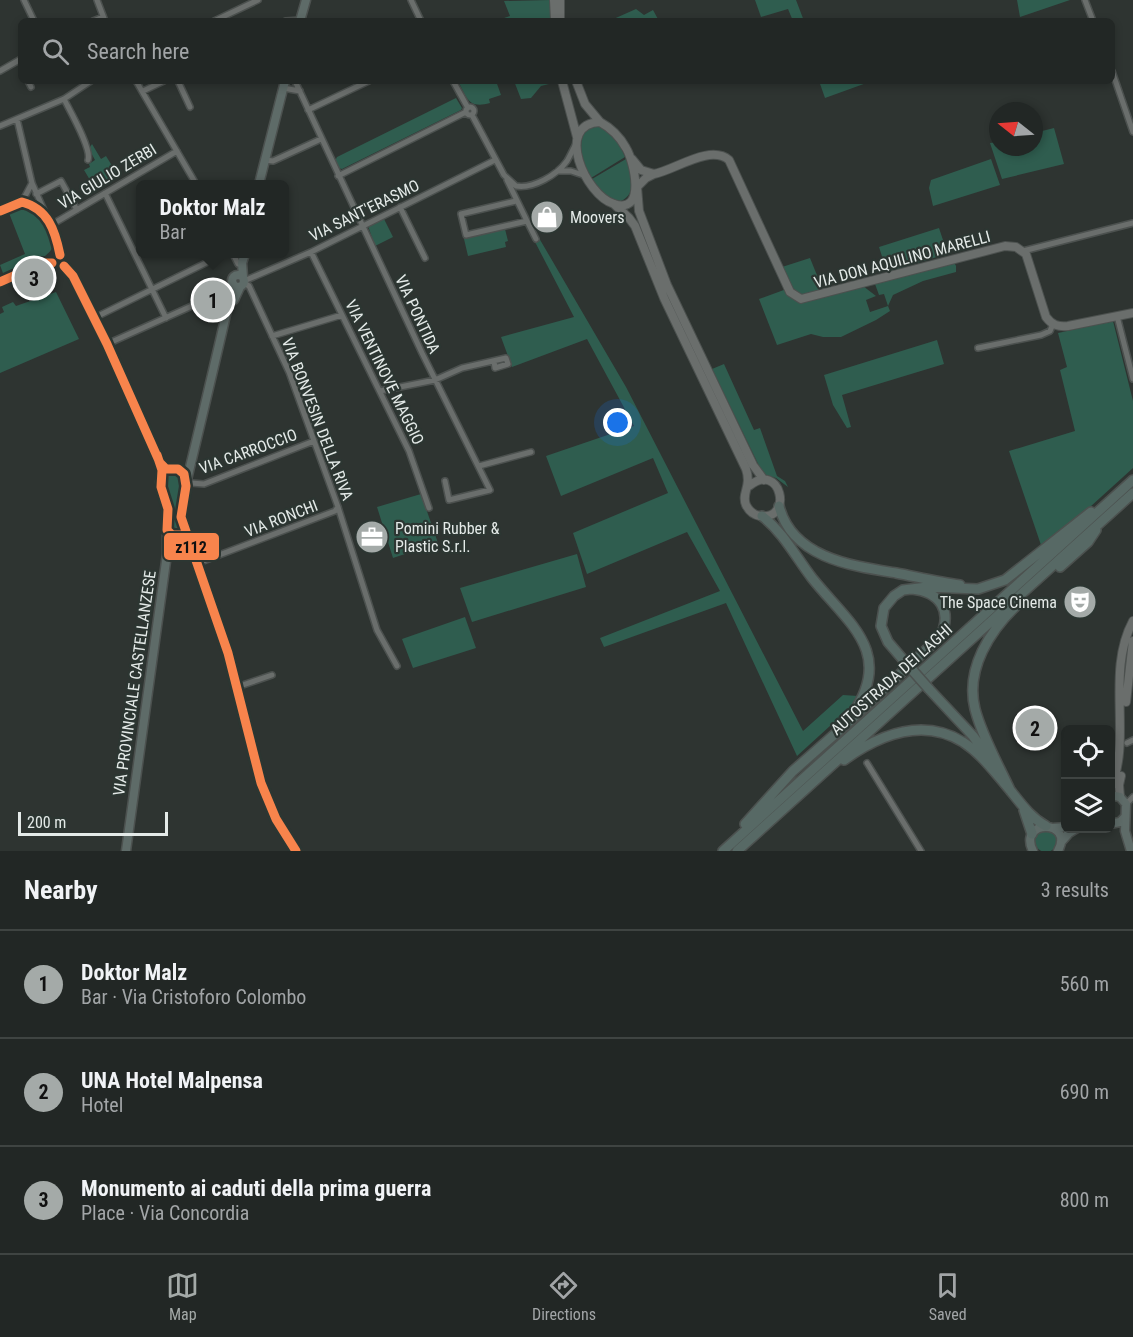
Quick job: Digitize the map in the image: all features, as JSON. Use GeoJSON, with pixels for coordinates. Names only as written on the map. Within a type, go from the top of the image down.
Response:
{"type":"FeatureCollection","features":[{"type":"Feature","properties":{"kind":"highway","name":"AUTOSTRADA DEI LAGHI"},"geometry":{"type":"LineString","coordinates":[[737,851],[1101,522],[1129,490],[1133,480]]}},
{"type":"Feature","properties":{"kind":"highway"},"geometry":{"type":"LineString","coordinates":[[1010,790],[973,736],[888,642],[882,633],[881,617],[884,608],[894,596],[903,590],[978,589],[1005,580],[1078,521],[1129,490]]}},
{"type":"Feature","properties":{"kind":"highway","name":"AUTOSTRADA DEI LAGHI"},"geometry":{"type":"LineString","coordinates":[[723,851],[1129,490]]}},
{"type":"Feature","properties":{"kind":"highway"},"geometry":{"type":"LineString","coordinates":[[779,506],[787,527],[802,542],[830,559],[849,565],[970,585],[980,585],[1002,578],[1022,567]]}},
{"type":"Feature","properties":{"kind":"highway"},"geometry":{"type":"LineString","coordinates":[[762,516],[776,528],[814,581],[855,627],[868,656],[869,670],[865,694],[852,716],[816,751]]}},
{"type":"Feature","properties":{"kind":"highway"},"geometry":{"type":"LineString","coordinates":[[1010,790],[975,712],[972,690],[976,668],[983,649],[997,626],[1088,542],[1101,522]]}},
{"type":"Feature","properties":{"kind":"highway"},"geometry":{"type":"LineString","coordinates":[[717,851],[751,818],[773,791],[940,637],[946,619],[943,605],[928,592],[912,589]]}},
{"type":"Feature","properties":{"kind":"highway"},"geometry":{"type":"LineString","coordinates":[[813,783],[866,745],[891,734],[920,729],[942,733],[964,743],[986,762],[1037,821],[1050,827]]}},
{"type":"Feature","properties":{"kind":"highway"},"geometry":{"type":"LineString","coordinates":[[1022,805],[1031,845]]}},
{"type":"Feature","properties":{"kind":"main road"},"geometry":{"type":"LineString","coordinates":[[301,18],[306,0]]}},
{"type":"Feature","properties":{"kind":"main road"},"geometry":{"type":"LineString","coordinates":[[261,180],[284,84]]}},
{"type":"Feature","properties":{"kind":"main road"},"geometry":{"type":"LineString","coordinates":[[239,282],[238,264],[240,258]]}},
{"type":"Feature","properties":{"kind":"main road"},"geometry":{"type":"LineString","coordinates":[[184,524],[180,513],[189,484],[194,447],[239,282],[242,258]]}},
{"type":"Feature","properties":{"kind":"main road"},"geometry":{"type":"LineString","coordinates":[[161,479],[187,460],[194,447]]}},
{"type":"Feature","properties":{"kind":"main road"},"geometry":{"type":"LineString","coordinates":[[172,469],[182,472],[189,484]]}},
{"type":"Feature","properties":{"kind":"main road","name":"VIA PROVINCIALE CASTELLANZESE"},"geometry":{"type":"LineString","coordinates":[[126,851],[159,598],[167,554],[168,509],[161,487],[161,479]]}},
{"type":"Feature","properties":{"kind":"main road","name":"VIA PROVINCIALE CASTELLANZESE"},"geometry":{"type":"LineString","coordinates":[[167,554],[184,528],[184,524]]}},
{"type":"Feature","properties":{"kind":"main road"},"geometry":{"type":"LineString","coordinates":[[167,530],[169,533],[178,534]]}},
{"type":"Feature","properties":{"kind":"main road"},"geometry":{"type":"LineString","coordinates":[[1126,800],[1126,838],[1131,851]]}},
{"type":"Feature","properties":{"kind":"main road"},"geometry":{"type":"LineString","coordinates":[[1115,823],[1125,817]]}},
{"type":"Feature","properties":{"kind":"main road"},"geometry":{"type":"LineString","coordinates":[[1050,827],[1059,834],[1059,847]]}},
{"type":"Feature","properties":{"kind":"main road"},"geometry":{"type":"LineString","coordinates":[[1031,845],[1038,828],[1061,827]]}},
{"type":"Feature","properties":{"kind":"main road"},"geometry":{"type":"LineString","coordinates":[[1059,847],[1072,833]]}},
{"type":"Feature","properties":{"kind":"street"},"geometry":{"type":"LineString","coordinates":[[24,0],[33,18]]}},
{"type":"Feature","properties":{"kind":"street"},"geometry":{"type":"LineString","coordinates":[[104,18],[98,2],[105,0]]}},
{"type":"Feature","properties":{"kind":"street"},"geometry":{"type":"LineString","coordinates":[[220,18],[258,0]]}},
{"type":"Feature","properties":{"kind":"street"},"geometry":{"type":"LineString","coordinates":[[555,0],[555,18]]}},
{"type":"Feature","properties":{"kind":"street"},"geometry":{"type":"LineString","coordinates":[[560,0],[560,18]]}},
{"type":"Feature","properties":{"kind":"street"},"geometry":{"type":"LineString","coordinates":[[1085,0],[1093,18]]}},
{"type":"Feature","properties":{"kind":"street"},"geometry":{"type":"LineString","coordinates":[[414,1],[421,18]]}},
{"type":"Feature","properties":{"kind":"street"},"geometry":{"type":"LineString","coordinates":[[0,71],[18,61]]}},
{"type":"Feature","properties":{"kind":"street"},"geometry":{"type":"LineString","coordinates":[[1115,80],[1133,132]]}},
{"type":"Feature","properties":{"kind":"street"},"geometry":{"type":"LineString","coordinates":[[0,126],[64,99],[82,84]]}},
{"type":"Feature","properties":{"kind":"street"},"geometry":{"type":"LineString","coordinates":[[138,84],[194,180]]}},
{"type":"Feature","properties":{"kind":"street"},"geometry":{"type":"LineString","coordinates":[[143,91],[158,84]]}},
{"type":"Feature","properties":{"kind":"street"},"geometry":{"type":"LineString","coordinates":[[179,84],[190,107]]}},
{"type":"Feature","properties":{"kind":"street"},"geometry":{"type":"LineString","coordinates":[[284,84],[300,91]]}},
{"type":"Feature","properties":{"kind":"street","name":"VIA PONTIDA"},"geometry":{"type":"LineString","coordinates":[[296,84],[435,380],[490,490],[449,500],[445,481]]}},
{"type":"Feature","properties":{"kind":"street"},"geometry":{"type":"LineString","coordinates":[[309,110],[363,84]]}},
{"type":"Feature","properties":{"kind":"street"},"geometry":{"type":"LineString","coordinates":[[455,84],[536,239]]}},
{"type":"Feature","properties":{"kind":"street"},"geometry":{"type":"LineString","coordinates":[[563,84],[584,176],[599,195],[614,204],[635,226],[664,298],[746,470],[749,486]]}},
{"type":"Feature","properties":{"kind":"street"},"geometry":{"type":"LineString","coordinates":[[577,84],[585,104],[600,122],[611,129],[641,170],[654,174]]}},
{"type":"Feature","properties":{"kind":"street"},"geometry":{"type":"LineString","coordinates":[[64,99],[86,143],[90,155],[88,159]]}},
{"type":"Feature","properties":{"kind":"street"},"geometry":{"type":"LineString","coordinates":[[338,176],[469,111]]}},
{"type":"Feature","properties":{"kind":"street"},"geometry":{"type":"LineString","coordinates":[[17,119],[32,183],[58,242],[60,255],[65,259],[64,266]]}},
{"type":"Feature","properties":{"kind":"street"},"geometry":{"type":"LineString","coordinates":[[507,180],[516,186],[529,186],[558,171],[567,161],[580,131],[585,126],[600,122]]}},
{"type":"Feature","properties":{"kind":"street"},"geometry":{"type":"LineString","coordinates":[[266,160],[273,161],[321,139]]}},
{"type":"Feature","properties":{"kind":"street","name":"VIA GIULIO ZERBI"},"geometry":{"type":"LineString","coordinates":[[51,225],[177,151]]}},
{"type":"Feature","properties":{"kind":"street","name":"VIA DON AQUILINO MARELLI"},"geometry":{"type":"LineString","coordinates":[[614,204],[620,205],[630,201],[637,188],[646,178],[654,174],[709,155],[719,155],[729,160],[790,292],[801,299],[1000,246],[1012,246],[1023,251]]}},
{"type":"Feature","properties":{"kind":"street"},"geometry":{"type":"LineString","coordinates":[[630,156],[639,211],[667,285],[753,465],[764,480]]}},
{"type":"Feature","properties":{"kind":"street","name":"VIA SANT'ERASMO"},"geometry":{"type":"LineString","coordinates":[[106,344],[239,282],[311,252],[495,160]]}},
{"type":"Feature","properties":{"kind":"street"},"geometry":{"type":"LineString","coordinates":[[558,171],[571,171],[584,176]]}},
{"type":"Feature","properties":{"kind":"street"},"geometry":{"type":"LineString","coordinates":[[36,194],[61,181],[77,210]]}},
{"type":"Feature","properties":{"kind":"street"},"geometry":{"type":"LineString","coordinates":[[0,211],[21,202],[32,183]]}},
{"type":"Feature","properties":{"kind":"street"},"geometry":{"type":"LineString","coordinates":[[105,194],[136,250]]}},
{"type":"Feature","properties":{"kind":"street"},"geometry":{"type":"LineString","coordinates":[[516,201],[461,214],[466,235],[527,222]]}},
{"type":"Feature","properties":{"kind":"street"},"geometry":{"type":"LineString","coordinates":[[21,202],[36,206],[43,211]]}},
{"type":"Feature","properties":{"kind":"street"},"geometry":{"type":"LineString","coordinates":[[400,207],[425,258]]}},
{"type":"Feature","properties":{"kind":"street"},"geometry":{"type":"LineString","coordinates":[[1133,223],[1023,251],[1030,264],[1046,317],[1053,324],[1068,326],[1133,313]]}},
{"type":"Feature","properties":{"kind":"street","name":"VIA VENTINOVE MAGGIO"},"geometry":{"type":"LineString","coordinates":[[311,252],[414,464],[429,508]]}},
{"type":"Feature","properties":{"kind":"street"},"geometry":{"type":"LineString","coordinates":[[52,263],[54,257],[60,255]]}},
{"type":"Feature","properties":{"kind":"street"},"geometry":{"type":"LineString","coordinates":[[140,258],[166,318]]}},
{"type":"Feature","properties":{"kind":"street"},"geometry":{"type":"LineString","coordinates":[[94,318],[216,258]]}},
{"type":"Feature","properties":{"kind":"street"},"geometry":{"type":"LineString","coordinates":[[235,258],[238,264]]}},
{"type":"Feature","properties":{"kind":"street"},"geometry":{"type":"LineString","coordinates":[[0,282],[43,263],[52,263],[57,268],[64,266]]}},
{"type":"Feature","properties":{"kind":"street"},"geometry":{"type":"LineString","coordinates":[[64,266],[73,276],[94,318],[160,463],[166,469],[172,469]]}},
{"type":"Feature","properties":{"kind":"street","name":"VIA BONVESIN DELLA RIVA"},"geometry":{"type":"LineString","coordinates":[[239,282],[249,286],[289,372],[338,507],[377,630],[397,666]]}},
{"type":"Feature","properties":{"kind":"street"},"geometry":{"type":"LineString","coordinates":[[272,336],[342,315]]}},
{"type":"Feature","properties":{"kind":"street"},"geometry":{"type":"LineString","coordinates":[[1117,316],[1133,379]]}},
{"type":"Feature","properties":{"kind":"street"},"geometry":{"type":"LineString","coordinates":[[978,348],[1041,334],[1050,331],[1053,324]]}},
{"type":"Feature","properties":{"kind":"street"},"geometry":{"type":"LineString","coordinates":[[380,391],[435,380],[462,368],[494,361]]}},
{"type":"Feature","properties":{"kind":"street","name":"VIA CARROCCIO"},"geometry":{"type":"LineString","coordinates":[[189,484],[204,484],[314,441]]}},
{"type":"Feature","properties":{"kind":"street"},"geometry":{"type":"LineString","coordinates":[[479,466],[531,452]]}},
{"type":"Feature","properties":{"kind":"street"},"geometry":{"type":"LineString","coordinates":[[160,463],[161,479]]}},
{"type":"Feature","properties":{"kind":"street"},"geometry":{"type":"LineString","coordinates":[[758,480],[764,480],[770,481],[779,489],[781,495],[779,506],[772,514],[762,516],[752,513],[745,503],[749,486],[758,480]]}},
{"type":"Feature","properties":{"kind":"street","name":"VIA RONCHI"},"geometry":{"type":"LineString","coordinates":[[198,563],[287,531],[335,511],[338,507]]}},
{"type":"Feature","properties":{"kind":"street"},"geometry":{"type":"LineString","coordinates":[[184,524],[218,620],[261,783],[276,819],[296,851]]}},
{"type":"Feature","properties":{"kind":"street"},"geometry":{"type":"LineString","coordinates":[[178,534],[185,535],[190,542]]}},
{"type":"Feature","properties":{"kind":"street"},"geometry":{"type":"LineString","coordinates":[[1115,781],[1123,746],[1122,659],[1126,638],[1133,621]]}},
{"type":"Feature","properties":{"kind":"street"},"geometry":{"type":"LineString","coordinates":[[1126,800],[1119,785],[1130,742],[1126,701],[1133,641]]}},
{"type":"Feature","properties":{"kind":"street"},"geometry":{"type":"LineString","coordinates":[[237,687],[272,675]]}},
{"type":"Feature","properties":{"kind":"street"},"geometry":{"type":"LineString","coordinates":[[867,763],[921,851]]}},
{"type":"Feature","properties":{"kind":"green space"},"geometry":{"type":"Polygon","coordinates":[[[550,0],[550,18],[504,18],[510,16],[504,1],[550,0]]]}},
{"type":"Feature","properties":{"kind":"green space"},"geometry":{"type":"Polygon","coordinates":[[[755,0],[796,0],[803,18],[792,18],[788,9],[761,17],[755,0]]]}},
{"type":"Feature","properties":{"kind":"green space"},"geometry":{"type":"Polygon","coordinates":[[[1017,0],[1070,0],[1020,17],[1017,0]]]}},
{"type":"Feature","properties":{"kind":"green space"},"geometry":{"type":"Polygon","coordinates":[[[636,9],[644,15],[653,10],[657,18],[616,18],[636,9]]]}},
{"type":"Feature","properties":{"kind":"green space"},"geometry":{"type":"Polygon","coordinates":[[[460,84],[497,84],[501,95],[489,99],[490,103],[483,104],[473,103],[466,97],[460,84]]]}},
{"type":"Feature","properties":{"kind":"green space"},"geometry":{"type":"Polygon","coordinates":[[[515,84],[549,84],[541,86],[531,98],[521,99],[515,84]]]}},
{"type":"Feature","properties":{"kind":"green space"},"geometry":{"type":"Polygon","coordinates":[[[820,84],[864,84],[825,98],[820,84]]]}},
{"type":"Feature","properties":{"kind":"green space"},"geometry":{"type":"Polygon","coordinates":[[[456,98],[461,110],[342,169],[338,168],[335,161],[337,157],[456,98]]]}},
{"type":"Feature","properties":{"kind":"green space"},"geometry":{"type":"Polygon","coordinates":[[[598,126],[614,138],[625,157],[591,178],[583,160],[581,146],[587,128],[598,126]]]}},
{"type":"Feature","properties":{"kind":"green space"},"geometry":{"type":"Polygon","coordinates":[[[1054,128],[1064,164],[1002,179],[994,156],[1043,156],[1043,131],[1054,128]]]}},
{"type":"Feature","properties":{"kind":"green space"},"geometry":{"type":"Polygon","coordinates":[[[92,144],[101,159],[106,156],[119,177],[96,190],[84,170],[90,167],[89,164],[95,160],[89,149],[92,144]]]}},
{"type":"Feature","properties":{"kind":"green space"},"geometry":{"type":"Polygon","coordinates":[[[626,159],[632,176],[632,188],[626,197],[621,201],[616,201],[604,194],[592,179],[626,159]]]}},
{"type":"Feature","properties":{"kind":"green space"},"geometry":{"type":"Polygon","coordinates":[[[991,159],[1000,185],[933,206],[929,188],[931,180],[991,159]]]}},
{"type":"Feature","properties":{"kind":"green space"},"geometry":{"type":"Polygon","coordinates":[[[25,207],[39,212],[51,235],[52,248],[42,258],[4,276],[0,265],[25,254],[9,213],[25,207]]]}},
{"type":"Feature","properties":{"kind":"green space"},"geometry":{"type":"Polygon","coordinates":[[[384,219],[393,237],[375,246],[368,226],[384,219]]]}},
{"type":"Feature","properties":{"kind":"green space"},"geometry":{"type":"Polygon","coordinates":[[[939,228],[948,255],[887,272],[879,247],[939,228]]]}},
{"type":"Feature","properties":{"kind":"green space"},"geometry":{"type":"Polygon","coordinates":[[[505,229],[508,241],[505,242],[506,247],[468,256],[464,239],[505,229]]]}},
{"type":"Feature","properties":{"kind":"green space"},"geometry":{"type":"Polygon","coordinates":[[[539,238],[626,387],[803,731],[843,695],[858,696],[853,705],[797,756],[726,603],[604,647],[600,638],[720,591],[687,532],[587,574],[573,533],[668,493],[653,458],[561,496],[546,456],[634,426],[587,339],[512,367],[501,337],[574,317],[534,240],[539,238]]]}},
{"type":"Feature","properties":{"kind":"green space"},"geometry":{"type":"Polygon","coordinates":[[[810,258],[825,295],[863,286],[876,296],[866,300],[870,312],[888,306],[890,311],[841,337],[811,334],[777,345],[759,299],[792,287],[782,267],[810,258]]]}},
{"type":"Feature","properties":{"kind":"green space"},"geometry":{"type":"Polygon","coordinates":[[[954,262],[956,272],[923,281],[893,295],[888,306],[884,294],[879,295],[875,284],[877,282],[954,262]]]}},
{"type":"Feature","properties":{"kind":"green space"},"geometry":{"type":"Polygon","coordinates":[[[56,292],[79,339],[0,373],[0,314],[4,312],[2,307],[13,302],[16,306],[56,292]]]}},
{"type":"Feature","properties":{"kind":"green space"},"geometry":{"type":"Polygon","coordinates":[[[1113,321],[1133,401],[1133,468],[1090,507],[1041,545],[1009,451],[1075,431],[1060,370],[1067,367],[1058,333],[1113,321]]]}},
{"type":"Feature","properties":{"kind":"green space"},"geometry":{"type":"Polygon","coordinates":[[[937,340],[944,364],[842,395],[851,427],[847,428],[833,405],[824,375],[937,340]]]}},
{"type":"Feature","properties":{"kind":"green space"},"geometry":{"type":"Polygon","coordinates":[[[724,364],[754,430],[760,428],[777,476],[785,481],[788,487],[776,478],[763,474],[712,369],[724,364]]]}},
{"type":"Feature","properties":{"kind":"green space"},"geometry":{"type":"Polygon","coordinates":[[[171,472],[183,476],[181,526],[175,532],[170,530],[164,478],[171,472]]]}},
{"type":"Feature","properties":{"kind":"green space"},"geometry":{"type":"Polygon","coordinates":[[[421,494],[438,543],[393,558],[377,507],[421,494]]]}},
{"type":"Feature","properties":{"kind":"green space"},"geometry":{"type":"Polygon","coordinates":[[[577,554],[586,587],[472,622],[460,588],[577,554]]]}},
{"type":"Feature","properties":{"kind":"green space"},"geometry":{"type":"Polygon","coordinates":[[[465,617],[476,648],[413,668],[402,639],[465,617]]]}},
{"type":"Feature","properties":{"kind":"green space"},"geometry":{"type":"Polygon","coordinates":[[[1046,830],[1054,833],[1056,837],[1054,849],[1042,851],[1038,849],[1035,841],[1038,833],[1046,830]]]}},
{"type":"Feature","properties":{"kind":"transit line","name":"z112"},"geometry":{"type":"LineString","coordinates":[[0,211],[22,202],[38,210],[53,229],[60,255]]}},
{"type":"Feature","properties":{"kind":"transit line","name":"z112"},"geometry":{"type":"LineString","coordinates":[[0,282],[43,263],[52,263]]}},
{"type":"Feature","properties":{"kind":"transit line","name":"z112"},"geometry":{"type":"LineString","coordinates":[[64,266],[73,276],[107,344],[160,463],[166,469],[178,469],[184,474],[186,486],[181,517],[228,653],[261,783],[276,819],[296,851]]}},
{"type":"Feature","properties":{"kind":"transit line","name":"z112"},"geometry":{"type":"LineString","coordinates":[[157,455],[162,470],[161,487],[168,509],[167,530],[172,535],[185,535],[193,549]]}},
{"type":"Feature","properties":{"kind":"place","name":"Moovers"},"geometry":{"type":"Point","coordinates":[547,217]}},
{"type":"Feature","properties":{"kind":"place","name":"Monumento ai caduti della prima guerra"},"geometry":{"type":"Point","coordinates":[34,278]}},
{"type":"Feature","properties":{"kind":"place","name":"Doktor Malz"},"geometry":{"type":"Point","coordinates":[213,300]}},
{"type":"Feature","properties":{"kind":"place","name":"Pomini Rubber & Plastic S.r.l."},"geometry":{"type":"Point","coordinates":[372,537]}},
{"type":"Feature","properties":{"kind":"place","name":"The Space Cinema"},"geometry":{"type":"Point","coordinates":[1080,602]}},
{"type":"Feature","properties":{"kind":"place","name":"UNA Hotel Malpensa"},"geometry":{"type":"Point","coordinates":[1035,728]}}]}
